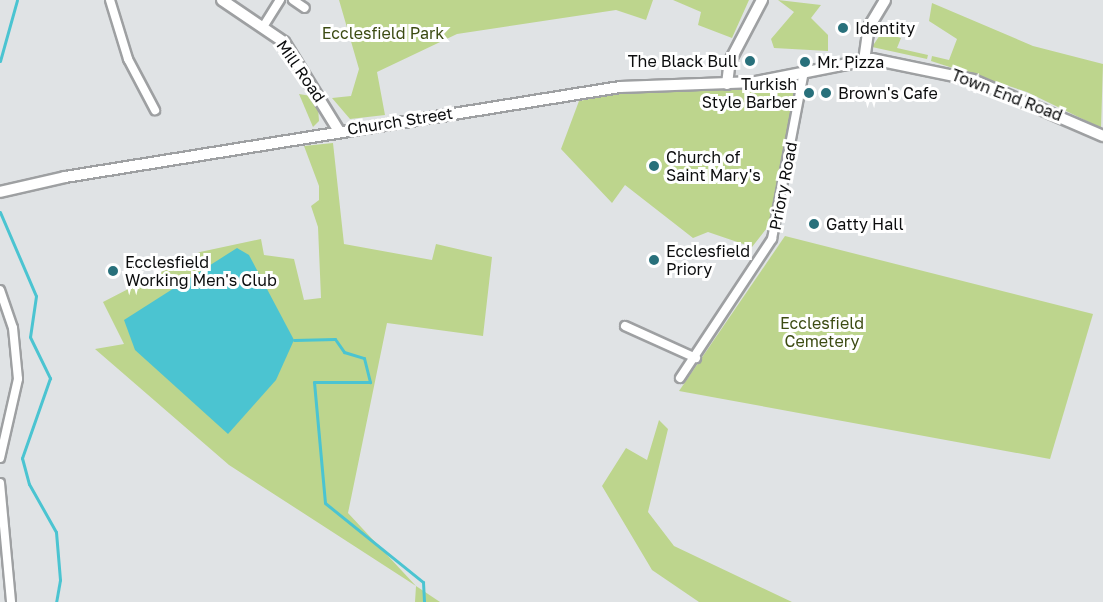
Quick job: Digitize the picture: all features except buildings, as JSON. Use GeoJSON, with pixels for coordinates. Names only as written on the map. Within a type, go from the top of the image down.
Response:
{"type":"FeatureCollection","features":[{"type":"Feature","properties":{"kind":"main road","name":"Mill Road"},"geometry":{"type":"LineString","coordinates":[[222,0],[284,42],[339,131]]}},
{"type":"Feature","properties":{"kind":"main road"},"geometry":{"type":"LineString","coordinates":[[727,84],[730,61],[762,0]]}},
{"type":"Feature","properties":{"kind":"main road"},"geometry":{"type":"LineString","coordinates":[[864,61],[866,38],[885,0]]}},
{"type":"Feature","properties":{"kind":"main road","name":"Town End Road"},"geometry":{"type":"LineString","coordinates":[[803,76],[864,61],[954,74],[1103,136]]}},
{"type":"Feature","properties":{"kind":"main road","name":"Church Street"},"geometry":{"type":"LineString","coordinates":[[1,192],[339,131],[620,87],[727,84],[803,76]]}},
{"type":"Feature","properties":{"kind":"street"},"geometry":{"type":"LineString","coordinates":[[110,0],[128,59],[155,110]]}},
{"type":"Feature","properties":{"kind":"street"},"geometry":{"type":"LineString","coordinates":[[263,27],[280,0]]}},
{"type":"Feature","properties":{"kind":"street"},"geometry":{"type":"LineString","coordinates":[[293,0],[304,8]]}},
{"type":"Feature","properties":{"kind":"street","name":"Priory Road"},"geometry":{"type":"LineString","coordinates":[[680,378],[696,358],[772,239],[803,76]]}},
{"type":"Feature","properties":{"kind":"street"},"geometry":{"type":"LineString","coordinates":[[0,290],[13,328],[18,379],[0,458]]}},
{"type":"Feature","properties":{"kind":"street"},"geometry":{"type":"LineString","coordinates":[[625,326],[696,358]]}},
{"type":"Feature","properties":{"kind":"street"},"geometry":{"type":"LineString","coordinates":[[0,483],[11,602]]}},
{"type":"Feature","properties":{"kind":"green space","name":"Ecclesfield Park"},"geometry":{"type":"Polygon","coordinates":[[[339,0],[653,0],[646,20],[616,10],[457,34],[377,72],[385,115],[350,119],[332,98],[351,96],[359,69],[339,0]]]}},
{"type":"Feature","properties":{"kind":"green space"},"geometry":{"type":"Polygon","coordinates":[[[673,0],[749,0],[732,38],[698,25],[701,12],[673,0]]]}},
{"type":"Feature","properties":{"kind":"green space"},"geometry":{"type":"Polygon","coordinates":[[[778,0],[821,5],[811,18],[828,35],[828,51],[774,48],[771,39],[794,12],[778,0]]]}},
{"type":"Feature","properties":{"kind":"green space"},"geometry":{"type":"Polygon","coordinates":[[[932,3],[1033,46],[1103,64],[1101,128],[1027,92],[931,61],[932,56],[949,60],[957,39],[929,21],[932,3]]]}},
{"type":"Feature","properties":{"kind":"green space"},"geometry":{"type":"Polygon","coordinates":[[[882,32],[901,38],[897,48],[928,55],[927,59],[872,47],[882,32]]]}},
{"type":"Feature","properties":{"kind":"green space"},"geometry":{"type":"Polygon","coordinates":[[[796,86],[770,224],[752,247],[708,232],[693,238],[625,185],[612,203],[561,149],[579,101],[634,91],[796,86]]]}},
{"type":"Feature","properties":{"kind":"green space"},"geometry":{"type":"Polygon","coordinates":[[[299,94],[311,96],[318,107],[319,121],[313,127],[299,94]]]}},
{"type":"Feature","properties":{"kind":"green space"},"geometry":{"type":"Polygon","coordinates":[[[333,143],[344,244],[432,260],[436,244],[492,257],[483,336],[387,323],[348,513],[416,586],[229,465],[95,349],[124,344],[103,302],[200,252],[261,239],[264,255],[294,259],[304,300],[321,298],[318,227],[311,206],[319,200],[319,186],[304,146],[333,143]]]}},
{"type":"Feature","properties":{"kind":"green space","name":"Ecclesfield Cemetery"},"geometry":{"type":"Polygon","coordinates":[[[785,236],[1093,314],[1050,459],[679,391],[785,236]]]}},
{"type":"Feature","properties":{"kind":"green space"},"geometry":{"type":"Polygon","coordinates":[[[659,420],[668,429],[648,512],[674,546],[792,602],[699,602],[652,570],[602,486],[626,448],[647,460],[659,420]]]}},
{"type":"Feature","properties":{"kind":"green space"},"geometry":{"type":"Polygon","coordinates":[[[416,586],[440,602],[415,602],[416,586]]]}},
{"type":"Feature","properties":{"kind":"water"},"geometry":{"type":"Polygon","coordinates":[[[237,248],[249,255],[294,340],[276,380],[228,434],[135,350],[124,320],[237,248]]]}},
{"type":"Feature","properties":{"kind":"waterway"},"geometry":{"type":"LineString","coordinates":[[0,61],[17,0]]}},
{"type":"Feature","properties":{"kind":"waterway"},"geometry":{"type":"LineString","coordinates":[[0,212],[36,296],[30,337],[50,378],[22,458],[29,484],[56,532],[60,580],[56,602]]}},
{"type":"Feature","properties":{"kind":"waterway"},"geometry":{"type":"LineString","coordinates":[[294,340],[335,339],[344,352],[364,358],[370,382],[314,382],[325,503],[423,582],[424,602]]}},
{"type":"Feature","properties":{"kind":"place","name":"Identity"},"geometry":{"type":"Point","coordinates":[843,28]}},
{"type":"Feature","properties":{"kind":"place","name":"The Black Bull"},"geometry":{"type":"Point","coordinates":[750,61]}},
{"type":"Feature","properties":{"kind":"place","name":"Mr. Pizza"},"geometry":{"type":"Point","coordinates":[805,62]}},
{"type":"Feature","properties":{"kind":"place","name":"Turkish Style Barber"},"geometry":{"type":"Point","coordinates":[809,93]}},
{"type":"Feature","properties":{"kind":"place","name":"Brown's Cafe"},"geometry":{"type":"Point","coordinates":[826,93]}},
{"type":"Feature","properties":{"kind":"place","name":"Church of Saint Mary's"},"geometry":{"type":"Point","coordinates":[654,166]}},
{"type":"Feature","properties":{"kind":"place","name":"Gatty Hall"},"geometry":{"type":"Point","coordinates":[814,224]}},
{"type":"Feature","properties":{"kind":"place","name":"Ecclesfield Priory"},"geometry":{"type":"Point","coordinates":[654,260]}},
{"type":"Feature","properties":{"kind":"place","name":"Ecclesfield Working Men's Club"},"geometry":{"type":"Point","coordinates":[113,271]}}]}
